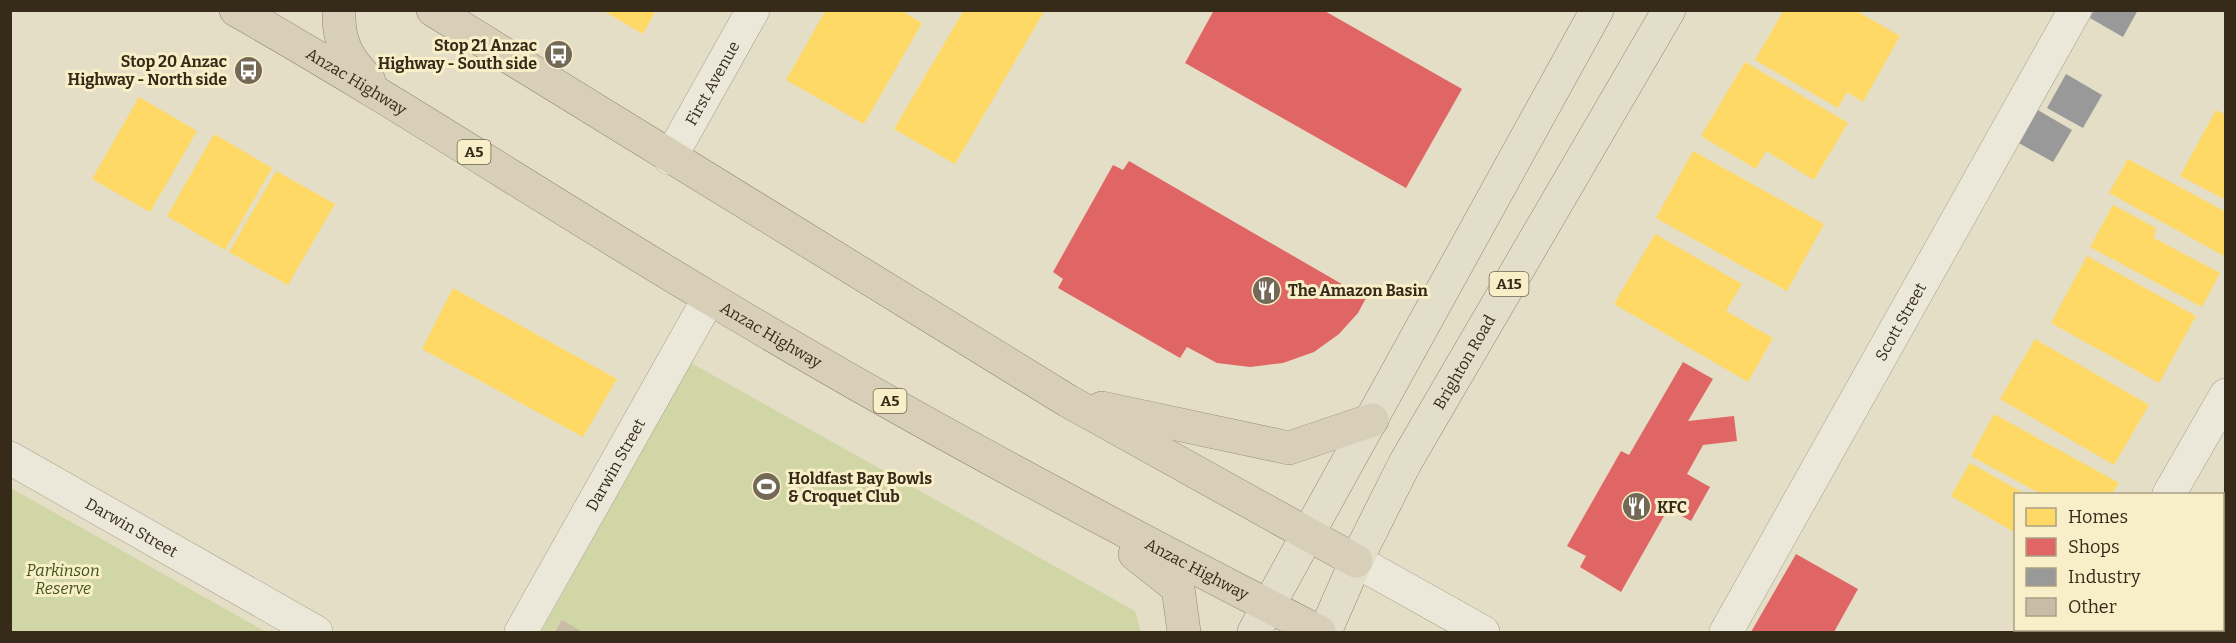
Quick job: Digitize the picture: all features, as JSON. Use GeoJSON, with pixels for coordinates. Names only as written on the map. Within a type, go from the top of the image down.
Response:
{"type":"FeatureCollection","features":[{"type":"Feature","properties":{"kind":"highway"},"geometry":{"type":"LineString","coordinates":[[339,10],[339,32],[350,60],[380,94]]}},
{"type":"Feature","properties":{"kind":"highway"},"geometry":{"type":"LineString","coordinates":[[433,10],[1068,401],[1356,561]]}},
{"type":"Feature","properties":{"kind":"highway","name":"Anzac Highway"},"geometry":{"type":"LineString","coordinates":[[257,14],[380,94],[709,298],[1072,504],[1261,619],[1319,633]]}},
{"type":"Feature","properties":{"kind":"highway"},"geometry":{"type":"LineString","coordinates":[[1068,401],[1289,448],[1371,420]]}},
{"type":"Feature","properties":{"kind":"highway"},"geometry":{"type":"LineString","coordinates":[[1072,504],[1178,588],[1184,633]]}},
{"type":"Feature","properties":{"kind":"main road"},"geometry":{"type":"LineString","coordinates":[[1261,619],[1597,10]]}},
{"type":"Feature","properties":{"kind":"main road","name":"Brighton Road"},"geometry":{"type":"LineString","coordinates":[[1356,561],[1405,463],[1669,10]]}},
{"type":"Feature","properties":{"kind":"main road","name":"A15"},"geometry":{"type":"LineString","coordinates":[[1325,633],[1356,561]]}},
{"type":"Feature","properties":{"kind":"street","name":"First Avenue"},"geometry":{"type":"LineString","coordinates":[[670,158],[753,10]]}},
{"type":"Feature","properties":{"kind":"street","name":"Scott Street"},"geometry":{"type":"LineString","coordinates":[[1726,633],[2075,10]]}},
{"type":"Feature","properties":{"kind":"street","name":"Darwin Street"},"geometry":{"type":"LineString","coordinates":[[521,633],[709,298]]}},
{"type":"Feature","properties":{"kind":"street"},"geometry":{"type":"LineString","coordinates":[[2170,493],[2226,395]]}},
{"type":"Feature","properties":{"kind":"street","name":"Darwin Street"},"geometry":{"type":"LineString","coordinates":[[10,458],[316,633]]}},
{"type":"Feature","properties":{"kind":"street"},"geometry":{"type":"LineString","coordinates":[[1356,561],[1484,633]]}},
{"type":"Feature","properties":{"kind":"green space","name":"Holdfast Bay Bowls & Croquet Club"},"geometry":{"type":"Polygon","coordinates":[[[691,363],[1135,611],[1141,632],[541,632],[691,363]]]}},
{"type":"Feature","properties":{"kind":"green space","name":"Parkinson Reserve"},"geometry":{"type":"Polygon","coordinates":[[[11,488],[266,632],[11,632],[11,488]]]}},
{"type":"Feature","properties":{"kind":"building: Homes"},"geometry":{"type":"Polygon","coordinates":[[[602,10],[656,10],[643,34],[602,10]]]}},
{"type":"Feature","properties":{"kind":"building: Homes"},"geometry":{"type":"Polygon","coordinates":[[[826,10],[900,10],[922,23],[864,124],[786,80],[826,10]]]}},
{"type":"Feature","properties":{"kind":"building: Homes"},"geometry":{"type":"Polygon","coordinates":[[[964,10],[1045,10],[955,164],[894,129],[964,10]]]}},
{"type":"Feature","properties":{"kind":"building: Homes"},"geometry":{"type":"Polygon","coordinates":[[[1784,10],[1855,10],[1900,36],[1863,102],[1847,92],[1838,108],[1755,60],[1784,10]]]}},
{"type":"Feature","properties":{"kind":"building: Homes"},"geometry":{"type":"Polygon","coordinates":[[[1745,62],[1848,123],[1814,180],[1766,151],[1756,169],[1701,136],[1745,62]]]}},
{"type":"Feature","properties":{"kind":"building: Homes"},"geometry":{"type":"Polygon","coordinates":[[[139,97],[197,131],[150,212],[92,179],[139,97]]]}},
{"type":"Feature","properties":{"kind":"building: Homes"},"geometry":{"type":"Polygon","coordinates":[[[2216,110],[2226,115],[2226,200],[2180,176],[2216,110]]]}},
{"type":"Feature","properties":{"kind":"building: Homes"},"geometry":{"type":"Polygon","coordinates":[[[214,134],[272,168],[225,250],[167,216],[214,134]]]}},
{"type":"Feature","properties":{"kind":"building: Homes"},"geometry":{"type":"Polygon","coordinates":[[[1693,151],[1824,224],[1787,291],[1656,218],[1693,151]]]}},
{"type":"Feature","properties":{"kind":"building: Homes"},"geometry":{"type":"Polygon","coordinates":[[[2128,159],[2226,212],[2226,257],[2109,193],[2128,159]]]}},
{"type":"Feature","properties":{"kind":"building: Homes"},"geometry":{"type":"Polygon","coordinates":[[[276,171],[335,204],[288,285],[229,252],[276,171]]]}},
{"type":"Feature","properties":{"kind":"building: Homes"},"geometry":{"type":"Polygon","coordinates":[[[2113,205],[2156,228],[2154,238],[2220,273],[2202,307],[2090,247],[2113,205]]]}},
{"type":"Feature","properties":{"kind":"building: Homes"},"geometry":{"type":"Polygon","coordinates":[[[1655,234],[1742,284],[1726,311],[1773,338],[1748,382],[1614,304],[1655,234]]]}},
{"type":"Feature","properties":{"kind":"building: Homes"},"geometry":{"type":"Polygon","coordinates":[[[2087,256],[2196,316],[2159,383],[2051,323],[2087,256]]]}},
{"type":"Feature","properties":{"kind":"building: Homes"},"geometry":{"type":"Polygon","coordinates":[[[453,288],[617,379],[583,437],[422,349],[453,288]]]}},
{"type":"Feature","properties":{"kind":"building: Homes"},"geometry":{"type":"Polygon","coordinates":[[[2035,339],[2149,405],[2114,465],[2000,399],[2035,339]]]}},
{"type":"Feature","properties":{"kind":"building: Homes"},"geometry":{"type":"Polygon","coordinates":[[[1994,414],[2119,483],[2113,493],[2039,493],[1971,456],[1994,414]]]}},
{"type":"Feature","properties":{"kind":"building: Homes"},"geometry":{"type":"Polygon","coordinates":[[[1970,463],[2023,493],[2014,493],[2014,532],[1951,496],[1970,463]]]}},
{"type":"Feature","properties":{"kind":"building: Homes"},"geometry":{"type":"Polygon","coordinates":[[[2224,542],[2226,543],[2226,594],[2224,593],[2224,542]]]}},
{"type":"Feature","properties":{"kind":"building: Homes"},"geometry":{"type":"Polygon","coordinates":[[[2224,615],[2226,616],[2226,632],[2196,631],[2224,631],[2224,615]]]}},
{"type":"Feature","properties":{"kind":"building: Shops"},"geometry":{"type":"Polygon","coordinates":[[[1214,10],[1323,10],[1462,89],[1406,188],[1185,63],[1214,10]]]}},
{"type":"Feature","properties":{"kind":"building: Shops"},"geometry":{"type":"Polygon","coordinates":[[[1129,161],[1366,298],[1358,313],[1339,334],[1314,352],[1283,363],[1250,367],[1217,363],[1187,347],[1180,358],[1058,288],[1063,279],[1053,272],[1113,165],[1123,170],[1129,161]]]}},
{"type":"Feature","properties":{"kind":"building: Shops"},"geometry":{"type":"Polygon","coordinates":[[[1683,362],[1713,379],[1688,421],[1734,416],[1737,441],[1703,445],[1687,474],[1710,487],[1691,521],[1668,509],[1621,592],[1580,567],[1586,556],[1567,546],[1621,451],[1629,455],[1683,362]]]}},
{"type":"Feature","properties":{"kind":"building: Shops"},"geometry":{"type":"Polygon","coordinates":[[[1796,554],[1858,589],[1834,632],[1751,632],[1796,554]]]}},
{"type":"Feature","properties":{"kind":"building: Shops"},"geometry":{"type":"Polygon","coordinates":[[[2188,631],[2190,632],[2147,632],[2188,631]]]}},
{"type":"Feature","properties":{"kind":"building: Industry"},"geometry":{"type":"Polygon","coordinates":[[[2094,10],[2138,10],[2123,37],[2090,18],[2094,10]]]}},
{"type":"Feature","properties":{"kind":"building: Industry"},"geometry":{"type":"Polygon","coordinates":[[[2066,74],[2102,95],[2083,128],[2047,108],[2066,74]]]}},
{"type":"Feature","properties":{"kind":"building: Industry"},"geometry":{"type":"Polygon","coordinates":[[[2036,109],[2072,130],[2053,162],[2017,142],[2036,109]]]}},
{"type":"Feature","properties":{"kind":"building: Other"},"geometry":{"type":"Polygon","coordinates":[[[562,620],[583,632],[555,632],[562,620]]]}},
{"type":"Feature","properties":{"kind":"place","name":"Stop 21 Anzac Highway - South side"},"geometry":{"type":"Point","coordinates":[558,54]}},
{"type":"Feature","properties":{"kind":"place","name":"Stop 20 Anzac Highway - North side"},"geometry":{"type":"Point","coordinates":[248,70]}},
{"type":"Feature","properties":{"kind":"place","name":"The Amazon Basin"},"geometry":{"type":"Point","coordinates":[1267,290]}},
{"type":"Feature","properties":{"kind":"place","name":"Holdfast Bay Bowls & Croquet Club"},"geometry":{"type":"Point","coordinates":[767,487]}},
{"type":"Feature","properties":{"kind":"place","name":"KFC"},"geometry":{"type":"Point","coordinates":[1636,507]}}]}
